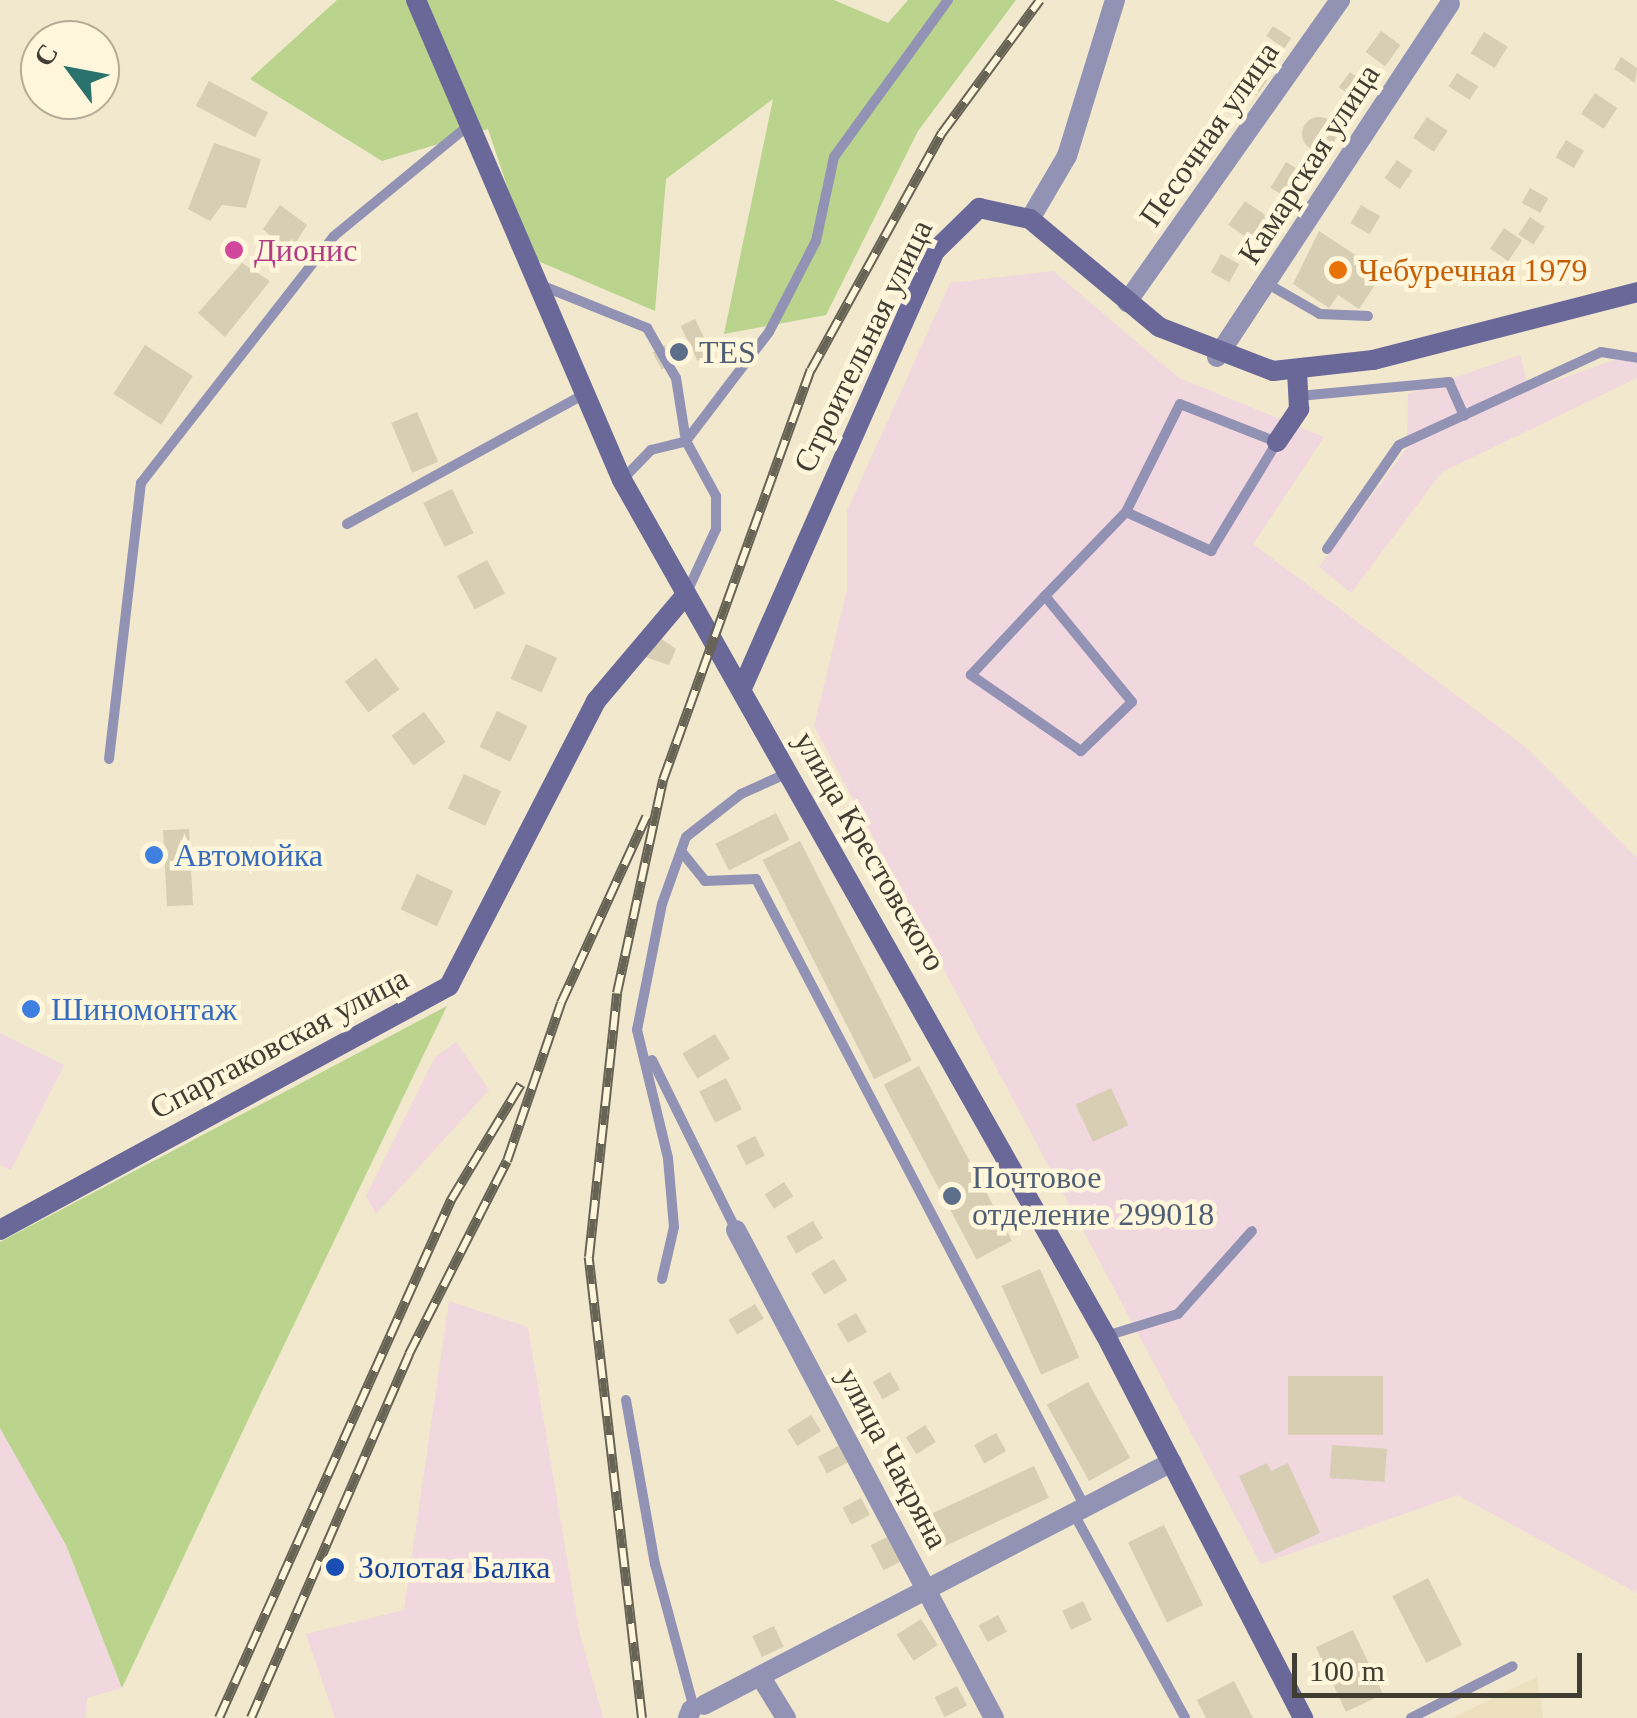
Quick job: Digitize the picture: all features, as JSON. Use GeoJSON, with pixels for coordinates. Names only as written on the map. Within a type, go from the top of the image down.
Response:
{"type":"FeatureCollection","features":[{"type":"Feature","properties":{"kind":"main road","name":"улица Крестовского"},"geometry":{"type":"LineString","coordinates":[[416,0],[530,282],[622,480],[684,596],[744,686],[1106,1336],[1303,1718]]}},
{"type":"Feature","properties":{"kind":"main road","name":"Строительная улица"},"geometry":{"type":"LineString","coordinates":[[744,686],[935,251],[979,208],[1030,219],[1127,302],[1218,357],[1297,371],[1637,292]]}},
{"type":"Feature","properties":{"kind":"main road"},"geometry":{"type":"LineString","coordinates":[[1277,442],[1298,396],[1297,371]]}},
{"type":"Feature","properties":{"kind":"main road","name":"Спартаковская улица"},"geometry":{"type":"LineString","coordinates":[[0,1230],[448,986],[596,701],[684,596]]}},
{"type":"Feature","properties":{"kind":"street"},"geometry":{"type":"LineString","coordinates":[[1030,219],[1067,156],[1115,0]]}},
{"type":"Feature","properties":{"kind":"street","name":"Песочная улица"},"geometry":{"type":"LineString","coordinates":[[1127,302],[1340,0]]}},
{"type":"Feature","properties":{"kind":"street","name":"Камарская улица"},"geometry":{"type":"LineString","coordinates":[[1218,357],[1450,4]]}},
{"type":"Feature","properties":{"kind":"street","name":"улица Чакряна"},"geometry":{"type":"LineString","coordinates":[[736,1230],[930,1590],[994,1718]]}},
{"type":"Feature","properties":{"kind":"street"},"geometry":{"type":"LineString","coordinates":[[694,1711],[762,1679],[1172,1462]]}},
{"type":"Feature","properties":{"kind":"street"},"geometry":{"type":"LineString","coordinates":[[762,1679],[786,1718]]}},
{"type":"Feature","properties":{"kind":"lane"},"geometry":{"type":"LineString","coordinates":[[622,480],[651,450],[686,441],[777,317],[816,241],[834,157],[948,0]]}},
{"type":"Feature","properties":{"kind":"lane"},"geometry":{"type":"LineString","coordinates":[[109,758],[140,483],[334,236],[468,126]]}},
{"type":"Feature","properties":{"kind":"lane"},"geometry":{"type":"LineString","coordinates":[[530,282],[647,328],[676,378],[686,441],[716,496],[716,528],[684,596]]}},
{"type":"Feature","properties":{"kind":"lane"},"geometry":{"type":"LineString","coordinates":[[1266,283],[1320,314],[1368,316]]}},
{"type":"Feature","properties":{"kind":"lane"},"geometry":{"type":"LineString","coordinates":[[1327,549],[1400,445],[1601,352],[1637,358]]}},
{"type":"Feature","properties":{"kind":"lane"},"geometry":{"type":"LineString","coordinates":[[1298,396],[1449,382],[1464,416]]}},
{"type":"Feature","properties":{"kind":"lane"},"geometry":{"type":"LineString","coordinates":[[347,524],[581,396]]}},
{"type":"Feature","properties":{"kind":"lane"},"geometry":{"type":"LineString","coordinates":[[1045,596],[1132,702],[1081,751],[971,674],[1045,596],[1126,512],[1180,404],[1277,442],[1211,551],[1126,512]]}},
{"type":"Feature","properties":{"kind":"lane"},"geometry":{"type":"LineString","coordinates":[[662,1279],[674,1226],[668,1158],[637,1030],[681,850],[741,794],[792,771]]}},
{"type":"Feature","properties":{"kind":"lane"},"geometry":{"type":"LineString","coordinates":[[681,850],[705,882],[756,879],[1185,1718]]}},
{"type":"Feature","properties":{"kind":"lane"},"geometry":{"type":"LineString","coordinates":[[637,1030],[736,1230]]}},
{"type":"Feature","properties":{"kind":"lane"},"geometry":{"type":"LineString","coordinates":[[1106,1336],[1178,1314],[1252,1231]]}},
{"type":"Feature","properties":{"kind":"lane"},"geometry":{"type":"LineString","coordinates":[[626,1400],[694,1711]]}},
{"type":"Feature","properties":{"kind":"lane"},"geometry":{"type":"LineString","coordinates":[[1411,1718],[1514,1666]]}},
{"type":"Feature","properties":{"kind":"shaded area"},"geometry":{"type":"Polygon","coordinates":[[[1053,271],[1179,378],[1324,437],[1253,544],[1523,745],[1637,858],[1637,1593],[1458,1495],[1261,1564],[814,726],[847,590],[847,511],[950,283],[1053,271]]]}},
{"type":"Feature","properties":{"kind":"shaded area"},"geometry":{"type":"Polygon","coordinates":[[[1637,352],[1637,378],[1442,472],[1351,593],[1319,567],[1407,448],[1408,394],[1520,355],[1529,390],[1637,352]]]}},
{"type":"Feature","properties":{"kind":"shaded area"},"geometry":{"type":"Polygon","coordinates":[[[0,1033],[64,1065],[11,1170],[0,1165],[0,1033]]]}},
{"type":"Feature","properties":{"kind":"shaded area"},"geometry":{"type":"Polygon","coordinates":[[[456,1042],[489,1090],[376,1214],[366,1196],[435,1057],[456,1042]]]}},
{"type":"Feature","properties":{"kind":"shaded area"},"geometry":{"type":"Polygon","coordinates":[[[449,1301],[528,1327],[579,1630],[603,1718],[335,1718],[306,1634],[404,1610],[449,1301]]]}},
{"type":"Feature","properties":{"kind":"shaded area"},"geometry":{"type":"Polygon","coordinates":[[[0,1419],[66,1545],[122,1688],[87,1698],[86,1718],[0,1718],[0,1419]]]}},
{"type":"Feature","properties":{"kind":"shaded area"},"geometry":{"type":"Polygon","coordinates":[[[1537,1677],[1543,1718],[1452,1718],[1537,1677]]]}},
{"type":"Feature","properties":{"kind":"green space"},"geometry":{"type":"Polygon","coordinates":[[[337,0],[834,0],[888,23],[908,0],[1016,0],[918,131],[826,315],[724,334],[773,99],[666,179],[655,311],[531,258],[488,129],[382,161],[250,79],[337,0]]]}},
{"type":"Feature","properties":{"kind":"green space"},"geometry":{"type":"Polygon","coordinates":[[[447,1006],[122,1688],[66,1545],[0,1428],[0,1242],[447,1006]]]}},
{"type":"Feature","properties":{"kind":"building"},"geometry":{"type":"Polygon","coordinates":[[[1273,26],[1291,38],[1285,48],[1266,36],[1273,26]]]}},
{"type":"Feature","properties":{"kind":"building"},"geometry":{"type":"Polygon","coordinates":[[[1381,31],[1400,45],[1385,66],[1366,52],[1381,31]]]}},
{"type":"Feature","properties":{"kind":"building"},"geometry":{"type":"Polygon","coordinates":[[[1484,32],[1508,47],[1494,68],[1471,53],[1484,32]]]}},
{"type":"Feature","properties":{"kind":"building"},"geometry":{"type":"Polygon","coordinates":[[[1621,57],[1637,68],[1635,83],[1614,69],[1621,57]]]}},
{"type":"Feature","properties":{"kind":"building"},"geometry":{"type":"Polygon","coordinates":[[[1249,68],[1267,80],[1257,96],[1238,84],[1249,68]]]}},
{"type":"Feature","properties":{"kind":"building"},"geometry":{"type":"Polygon","coordinates":[[[1350,72],[1368,85],[1357,100],[1339,87],[1350,72]]]}},
{"type":"Feature","properties":{"kind":"building"},"geometry":{"type":"Polygon","coordinates":[[[1457,73],[1478,86],[1470,100],[1449,87],[1457,73]]]}},
{"type":"Feature","properties":{"kind":"building"},"geometry":{"type":"Polygon","coordinates":[[[209,81],[268,112],[255,137],[196,106],[209,81]]]}},
{"type":"Feature","properties":{"kind":"building"},"geometry":{"type":"Polygon","coordinates":[[[1595,93],[1617,108],[1603,129],[1581,114],[1595,93]]]}},
{"type":"Feature","properties":{"kind":"building"},"geometry":{"type":"Polygon","coordinates":[[[1319,117],[1331,122],[1336,134],[1331,146],[1319,151],[1307,146],[1302,134],[1307,122],[1319,117]]]}},
{"type":"Feature","properties":{"kind":"building"},"geometry":{"type":"Polygon","coordinates":[[[1427,117],[1448,131],[1434,152],[1413,138],[1427,117]]]}},
{"type":"Feature","properties":{"kind":"building"},"geometry":{"type":"Polygon","coordinates":[[[1201,132],[1219,143],[1212,155],[1194,144],[1201,132]]]}},
{"type":"Feature","properties":{"kind":"building"},"geometry":{"type":"Polygon","coordinates":[[[1566,140],[1584,151],[1574,168],[1556,157],[1566,140]]]}},
{"type":"Feature","properties":{"kind":"building"},"geometry":{"type":"Polygon","coordinates":[[[214,143],[261,159],[246,208],[222,205],[210,221],[188,209],[214,143]]]}},
{"type":"Feature","properties":{"kind":"building"},"geometry":{"type":"Polygon","coordinates":[[[1397,160],[1413,171],[1400,189],[1384,178],[1397,160]]]}},
{"type":"Feature","properties":{"kind":"building"},"geometry":{"type":"Polygon","coordinates":[[[1286,162],[1306,174],[1290,200],[1271,188],[1286,162]]]}},
{"type":"Feature","properties":{"kind":"building"},"geometry":{"type":"Polygon","coordinates":[[[1530,188],[1548,198],[1540,213],[1522,203],[1530,188]]]}},
{"type":"Feature","properties":{"kind":"building"},"geometry":{"type":"Polygon","coordinates":[[[1152,196],[1169,208],[1158,224],[1141,212],[1152,196]]]}},
{"type":"Feature","properties":{"kind":"building"},"geometry":{"type":"Polygon","coordinates":[[[1245,201],[1272,220],[1255,244],[1228,225],[1245,201]]]}},
{"type":"Feature","properties":{"kind":"building"},"geometry":{"type":"Polygon","coordinates":[[[280,205],[307,225],[289,253],[263,229],[280,205]]]}},
{"type":"Feature","properties":{"kind":"building"},"geometry":{"type":"Polygon","coordinates":[[[1361,205],[1380,216],[1370,234],[1350,223],[1361,205]]]}},
{"type":"Feature","properties":{"kind":"building"},"geometry":{"type":"Polygon","coordinates":[[[1530,217],[1545,227],[1533,244],[1518,234],[1530,217]]]}},
{"type":"Feature","properties":{"kind":"building"},"geometry":{"type":"Polygon","coordinates":[[[1504,228],[1522,240],[1508,261],[1490,249],[1504,228]]]}},
{"type":"Feature","properties":{"kind":"building","name":"Чебуречная 1979"},"geometry":{"type":"Polygon","coordinates":[[[1319,231],[1383,273],[1359,309],[1338,295],[1329,308],[1293,284],[1319,231]]]}},
{"type":"Feature","properties":{"kind":"building"},"geometry":{"type":"Polygon","coordinates":[[[1221,254],[1239,264],[1229,283],[1211,272],[1221,254]]]}},
{"type":"Feature","properties":{"kind":"building"},"geometry":{"type":"Polygon","coordinates":[[[242,263],[270,281],[225,337],[198,313],[242,263]]]}},
{"type":"Feature","properties":{"kind":"building"},"geometry":{"type":"Polygon","coordinates":[[[695,319],[712,354],[698,361],[681,326],[695,319]]]}},
{"type":"Feature","properties":{"kind":"building"},"geometry":{"type":"Polygon","coordinates":[[[680,338],[689,355],[662,369],[653,353],[680,338]]]}},
{"type":"Feature","properties":{"kind":"building"},"geometry":{"type":"Polygon","coordinates":[[[145,345],[193,376],[161,425],[113,394],[145,345]]]}},
{"type":"Feature","properties":{"kind":"building"},"geometry":{"type":"Polygon","coordinates":[[[417,412],[438,462],[412,473],[391,423],[417,412]]]}},
{"type":"Feature","properties":{"kind":"building"},"geometry":{"type":"Polygon","coordinates":[[[452,489],[473,533],[445,547],[423,503],[452,489]]]}},
{"type":"Feature","properties":{"kind":"building"},"geometry":{"type":"Polygon","coordinates":[[[487,560],[505,594],[475,610],[457,576],[487,560]]]}},
{"type":"Feature","properties":{"kind":"building"},"geometry":{"type":"Polygon","coordinates":[[[660,638],[676,649],[669,665],[645,657],[660,638]]]}},
{"type":"Feature","properties":{"kind":"building"},"geometry":{"type":"Polygon","coordinates":[[[526,644],[557,658],[542,693],[511,679],[526,644]]]}},
{"type":"Feature","properties":{"kind":"building"},"geometry":{"type":"Polygon","coordinates":[[[376,658],[399,689],[368,713],[345,681],[376,658]]]}},
{"type":"Feature","properties":{"kind":"building"},"geometry":{"type":"Polygon","coordinates":[[[497,711],[528,726],[510,762],[479,747],[497,711]]]}},
{"type":"Feature","properties":{"kind":"building"},"geometry":{"type":"Polygon","coordinates":[[[424,712],[446,742],[413,765],[392,736],[424,712]]]}},
{"type":"Feature","properties":{"kind":"building"},"geometry":{"type":"Polygon","coordinates":[[[464,774],[501,791],[485,826],[448,808],[464,774]]]}},
{"type":"Feature","properties":{"kind":"building"},"geometry":{"type":"Polygon","coordinates":[[[776,813],[790,840],[729,871],[715,844],[776,813]]]}},
{"type":"Feature","properties":{"kind":"building"},"geometry":{"type":"Polygon","coordinates":[[[189,829],[193,905],[167,906],[163,830],[189,829]]]}},
{"type":"Feature","properties":{"kind":"building"},"geometry":{"type":"Polygon","coordinates":[[[800,841],[912,1060],[874,1079],[763,860],[800,841]]]}},
{"type":"Feature","properties":{"kind":"building"},"geometry":{"type":"Polygon","coordinates":[[[417,874],[453,891],[437,926],[401,909],[417,874]]]}},
{"type":"Feature","properties":{"kind":"building"},"geometry":{"type":"Polygon","coordinates":[[[715,1034],[730,1059],[697,1078],[682,1054],[715,1034]]]}},
{"type":"Feature","properties":{"kind":"building"},"geometry":{"type":"Polygon","coordinates":[[[919,1066],[1012,1241],[977,1260],[884,1085],[919,1066]]]}},
{"type":"Feature","properties":{"kind":"building"},"geometry":{"type":"Polygon","coordinates":[[[726,1078],[742,1109],[715,1123],[699,1092],[726,1078]]]}},
{"type":"Feature","properties":{"kind":"building"},"geometry":{"type":"Polygon","coordinates":[[[1111,1088],[1128,1125],[1093,1142],[1076,1104],[1111,1088]]]}},
{"type":"Feature","properties":{"kind":"building"},"geometry":{"type":"Polygon","coordinates":[[[755,1136],[765,1156],[746,1165],[736,1146],[755,1136]]]}},
{"type":"Feature","properties":{"kind":"building"},"geometry":{"type":"Polygon","coordinates":[[[784,1182],[793,1196],[774,1209],[765,1195],[784,1182]]]}},
{"type":"Feature","properties":{"kind":"building"},"geometry":{"type":"Polygon","coordinates":[[[813,1221],[823,1238],[796,1254],[786,1236],[813,1221]]]}},
{"type":"Feature","properties":{"kind":"building"},"geometry":{"type":"Polygon","coordinates":[[[834,1259],[847,1280],[824,1295],[811,1273],[834,1259]]]}},
{"type":"Feature","properties":{"kind":"building"},"geometry":{"type":"Polygon","coordinates":[[[1040,1269],[1079,1358],[1041,1375],[1002,1286],[1040,1269]]]}},
{"type":"Feature","properties":{"kind":"building"},"geometry":{"type":"Polygon","coordinates":[[[755,1304],[764,1319],[737,1335],[728,1320],[755,1304]]]}},
{"type":"Feature","properties":{"kind":"building"},"geometry":{"type":"Polygon","coordinates":[[[856,1313],[867,1332],[848,1343],[837,1324],[856,1313]]]}},
{"type":"Feature","properties":{"kind":"building"},"geometry":{"type":"Polygon","coordinates":[[[890,1372],[900,1389],[883,1399],[873,1382],[890,1372]]]}},
{"type":"Feature","properties":{"kind":"building"},"geometry":{"type":"Polygon","coordinates":[[[1288,1376],[1383,1376],[1383,1435],[1288,1435],[1288,1376]]]}},
{"type":"Feature","properties":{"kind":"building"},"geometry":{"type":"Polygon","coordinates":[[[1088,1382],[1130,1458],[1089,1481],[1047,1405],[1088,1382]]]}},
{"type":"Feature","properties":{"kind":"building"},"geometry":{"type":"Polygon","coordinates":[[[811,1415],[821,1431],[797,1446],[787,1430],[811,1415]]]}},
{"type":"Feature","properties":{"kind":"building"},"geometry":{"type":"Polygon","coordinates":[[[925,1425],[936,1442],[917,1454],[906,1438],[925,1425]]]}},
{"type":"Feature","properties":{"kind":"building"},"geometry":{"type":"Polygon","coordinates":[[[996,1433],[1006,1451],[984,1463],[974,1445],[996,1433]]]}},
{"type":"Feature","properties":{"kind":"building"},"geometry":{"type":"Polygon","coordinates":[[[840,1445],[849,1462],[827,1474],[818,1457],[840,1445]]]}},
{"type":"Feature","properties":{"kind":"building"},"geometry":{"type":"Polygon","coordinates":[[[1332,1445],[1387,1449],[1385,1482],[1330,1478],[1332,1445]]]}},
{"type":"Feature","properties":{"kind":"building"},"geometry":{"type":"Polygon","coordinates":[[[1267,1463],[1271,1471],[1288,1463],[1320,1533],[1275,1554],[1239,1476],[1267,1463]]]}},
{"type":"Feature","properties":{"kind":"building"},"geometry":{"type":"Polygon","coordinates":[[[1034,1466],[1049,1498],[940,1548],[925,1517],[1034,1466]]]}},
{"type":"Feature","properties":{"kind":"building"},"geometry":{"type":"Polygon","coordinates":[[[861,1498],[870,1515],[851,1525],[842,1508],[861,1498]]]}},
{"type":"Feature","properties":{"kind":"building"},"geometry":{"type":"Polygon","coordinates":[[[1164,1525],[1203,1605],[1167,1623],[1128,1543],[1164,1525]]]}},
{"type":"Feature","properties":{"kind":"building"},"geometry":{"type":"Polygon","coordinates":[[[893,1534],[906,1559],[883,1570],[871,1545],[893,1534]]]}},
{"type":"Feature","properties":{"kind":"building"},"geometry":{"type":"Polygon","coordinates":[[[1428,1578],[1462,1645],[1426,1663],[1392,1596],[1428,1578]]]}},
{"type":"Feature","properties":{"kind":"building"},"geometry":{"type":"Polygon","coordinates":[[[1083,1601],[1092,1620],[1071,1630],[1062,1611],[1083,1601]]]}},
{"type":"Feature","properties":{"kind":"building"},"geometry":{"type":"Polygon","coordinates":[[[998,1615],[1007,1632],[987,1642],[979,1625],[998,1615]]]}},
{"type":"Feature","properties":{"kind":"building"},"geometry":{"type":"Polygon","coordinates":[[[921,1619],[938,1645],[914,1661],[897,1635],[921,1619]]]}},
{"type":"Feature","properties":{"kind":"building"},"geometry":{"type":"Polygon","coordinates":[[[774,1626],[784,1647],[762,1657],[752,1636],[774,1626]]]}},
{"type":"Feature","properties":{"kind":"building"},"geometry":{"type":"Polygon","coordinates":[[[1353,1630],[1383,1694],[1346,1712],[1316,1647],[1353,1630]]]}},
{"type":"Feature","properties":{"kind":"building"},"geometry":{"type":"Polygon","coordinates":[[[1234,1681],[1253,1718],[1206,1718],[1197,1700],[1234,1681]]]}},
{"type":"Feature","properties":{"kind":"building"},"geometry":{"type":"Polygon","coordinates":[[[957,1686],[967,1706],[945,1717],[935,1697],[957,1686]]]}},
{"type":"Feature","properties":{"kind":"railway"},"geometry":{"type":"LineString","coordinates":[[642,1718],[589,1257],[617,993],[663,780],[811,370],[942,133],[1040,0]]}},
{"type":"Feature","properties":{"kind":"railway"},"geometry":{"type":"LineString","coordinates":[[251,1718],[409,1354],[507,1161],[561,1003],[646,817]]}},
{"type":"Feature","properties":{"kind":"railway"},"geometry":{"type":"LineString","coordinates":[[219,1718],[451,1200],[521,1084]]}},
{"type":"Feature","properties":{"kind":"place","name":"Дионис"},"geometry":{"type":"Point","coordinates":[234,250]}},
{"type":"Feature","properties":{"kind":"place","name":"Чебуречная 1979"},"geometry":{"type":"Point","coordinates":[1338,270]}},
{"type":"Feature","properties":{"kind":"place","name":"TES"},"geometry":{"type":"Point","coordinates":[679,352]}},
{"type":"Feature","properties":{"kind":"place","name":"Автомойка"},"geometry":{"type":"Point","coordinates":[154,855]}},
{"type":"Feature","properties":{"kind":"place","name":"Шиномонтаж"},"geometry":{"type":"Point","coordinates":[31,1009]}},
{"type":"Feature","properties":{"kind":"place","name":"Почтовое отделение 299018"},"geometry":{"type":"Point","coordinates":[952,1196]}},
{"type":"Feature","properties":{"kind":"place","name":"Золотая Балка"},"geometry":{"type":"Point","coordinates":[335,1567]}}]}
